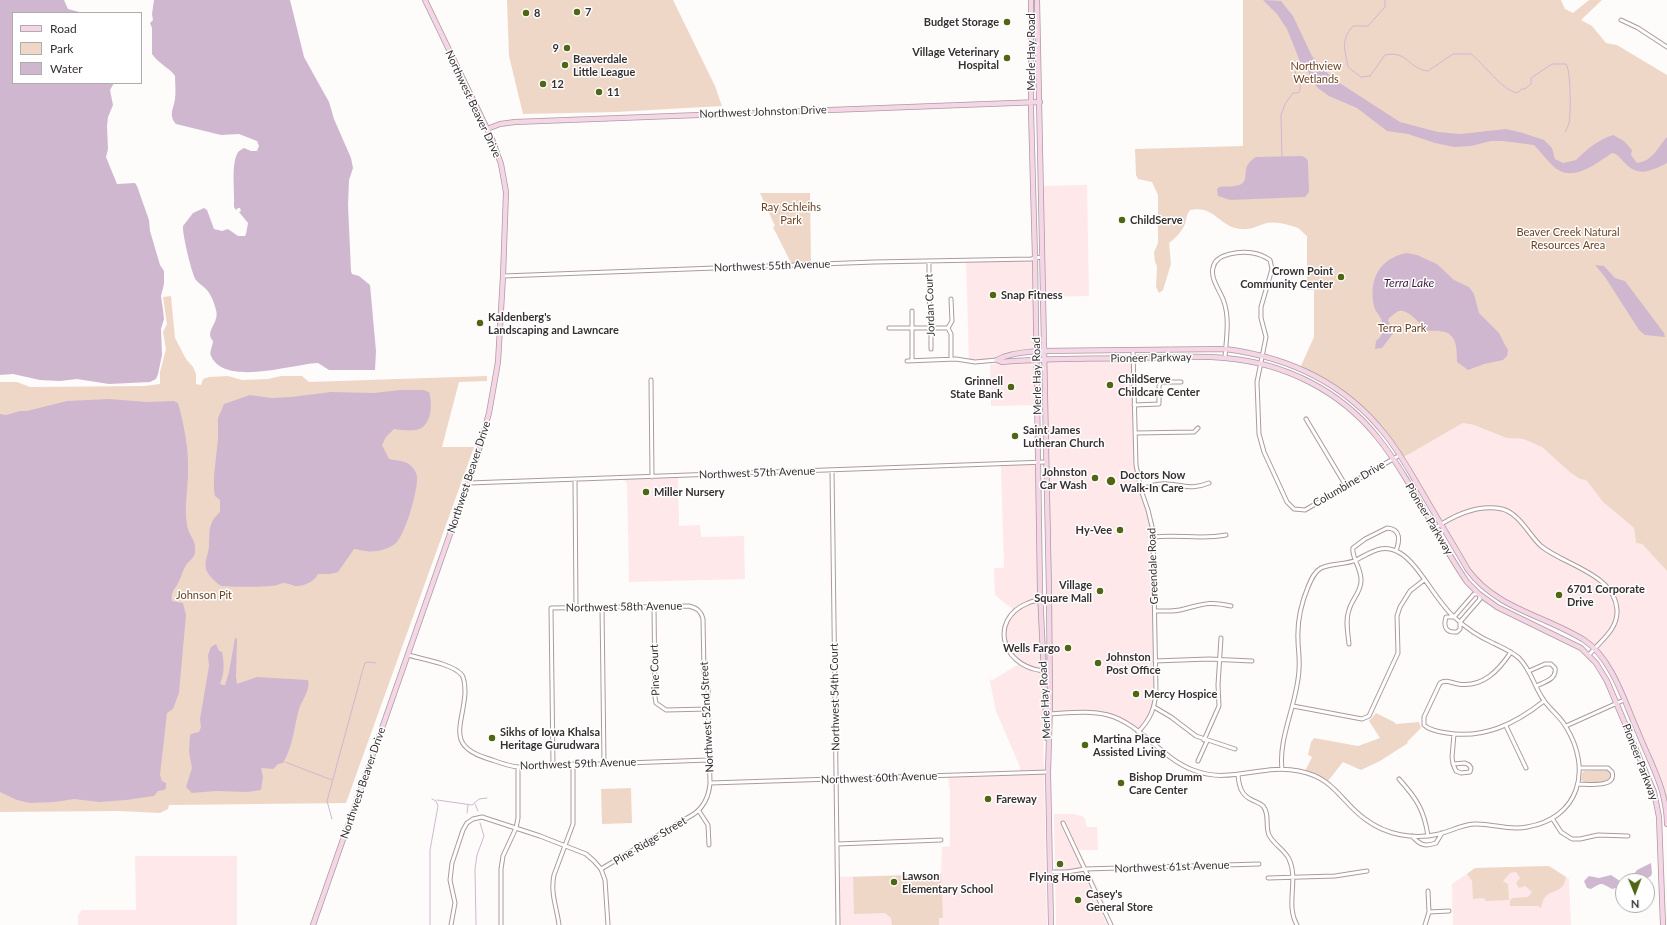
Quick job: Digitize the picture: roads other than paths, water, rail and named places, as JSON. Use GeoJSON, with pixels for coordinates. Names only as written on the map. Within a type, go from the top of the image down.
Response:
{"type":"FeatureCollection","features":[{"type":"Feature","properties":{"kind":"main road","name":"Northwest Beaver Drive"},"geometry":{"type":"LineString","coordinates":[[313,925],[469,483],[484,435],[494,389],[503,276],[506,192],[501,164],[487,130],[425,0]]}},
{"type":"Feature","properties":{"kind":"main road","name":"Merle Hay Road"},"geometry":{"type":"LineString","coordinates":[[1031,0],[1041,600],[1043,671],[1048,714]]}},
{"type":"Feature","properties":{"kind":"main road","name":"Merle Hay Road"},"geometry":{"type":"LineString","coordinates":[[1037,0],[1049,600],[1050,671],[1048,772],[1052,925]]}},
{"type":"Feature","properties":{"kind":"main road","name":"Northwest Johnston Drive"},"geometry":{"type":"LineString","coordinates":[[487,130],[500,124],[515,122],[1040,102]]}},
{"type":"Feature","properties":{"kind":"main road","name":"Pioneer Parkway"},"geometry":{"type":"LineString","coordinates":[[997,360],[1015,353],[1044,351],[1225,349],[1263,355],[1294,365],[1334,386],[1369,415],[1384,432],[1400,455],[1468,570],[1484,588],[1504,602],[1575,634],[1594,648],[1610,669],[1659,782],[1665,805],[1667,824]]}},
{"type":"Feature","properties":{"kind":"main road","name":"Pioneer Parkway"},"geometry":{"type":"LineString","coordinates":[[997,360],[1002,362],[1134,358],[1225,358],[1261,363],[1291,372],[1330,394],[1364,422],[1393,459],[1467,582],[1479,594],[1497,607],[1573,643],[1590,655],[1602,672],[1650,782],[1657,804],[1663,925]]}},
{"type":"Feature","properties":{"kind":"street"},"geometry":{"type":"LineString","coordinates":[[1621,20],[1638,28],[1667,47]]}},
{"type":"Feature","properties":{"kind":"street","name":"Columbine Drive"},"geometry":{"type":"LineString","coordinates":[[1225,349],[1227,320],[1226,309],[1213,276],[1214,264],[1218,259],[1226,255],[1246,252],[1254,253],[1270,260],[1272,267],[1260,307],[1266,337],[1257,390],[1259,434],[1264,452],[1287,502],[1294,510],[1305,510],[1400,455]]}},
{"type":"Feature","properties":{"kind":"street","name":"Northwest 55th Avenue"},"geometry":{"type":"LineString","coordinates":[[503,276],[1041,257]]}},
{"type":"Feature","properties":{"kind":"street","name":"Jordan Court"},"geometry":{"type":"LineString","coordinates":[[929,261],[929,300],[932,310],[931,349]]}},
{"type":"Feature","properties":{"kind":"street"},"geometry":{"type":"LineString","coordinates":[[948,328],[952,321],[951,299]]}},
{"type":"Feature","properties":{"kind":"street"},"geometry":{"type":"LineString","coordinates":[[912,311],[912,361]]}},
{"type":"Feature","properties":{"kind":"street"},"geometry":{"type":"LineString","coordinates":[[889,328],[948,328]]}},
{"type":"Feature","properties":{"kind":"street"},"geometry":{"type":"LineString","coordinates":[[948,328],[951,334],[951,359]]}},
{"type":"Feature","properties":{"kind":"street"},"geometry":{"type":"LineString","coordinates":[[1225,349],[1225,358]]}},
{"type":"Feature","properties":{"kind":"street","name":"Greendale Road"},"geometry":{"type":"LineString","coordinates":[[1133,350],[1136,465],[1140,490],[1151,520],[1153,537],[1156,661],[1156,691],[1154,707],[1145,724],[1138,732]]}},
{"type":"Feature","properties":{"kind":"street","name":"Pioneer Parkway"},"geometry":{"type":"LineString","coordinates":[[907,361],[962,359],[975,362],[997,360]]}},
{"type":"Feature","properties":{"kind":"street"},"geometry":{"type":"LineString","coordinates":[[651,380],[652,477]]}},
{"type":"Feature","properties":{"kind":"street"},"geometry":{"type":"LineString","coordinates":[[1134,405],[1159,404],[1159,386],[1161,382],[1181,382]]}},
{"type":"Feature","properties":{"kind":"street"},"geometry":{"type":"LineString","coordinates":[[1306,419],[1346,486]]}},
{"type":"Feature","properties":{"kind":"street"},"geometry":{"type":"LineString","coordinates":[[1135,433],[1194,432],[1198,428]]}},
{"type":"Feature","properties":{"kind":"street","name":"Northwest 57th Avenue"},"geometry":{"type":"LineString","coordinates":[[469,483],[1046,462]]}},
{"type":"Feature","properties":{"kind":"street","name":"Northwest 54th Court"},"geometry":{"type":"LineString","coordinates":[[832,470],[838,925]]}},
{"type":"Feature","properties":{"kind":"street"},"geometry":{"type":"LineString","coordinates":[[575,480],[576,607]]}},
{"type":"Feature","properties":{"kind":"street"},"geometry":{"type":"LineString","coordinates":[[1140,490],[1158,484],[1194,487],[1209,483]]}},
{"type":"Feature","properties":{"kind":"street"},"geometry":{"type":"LineString","coordinates":[[1434,529],[1470,510],[1486,508],[1504,510],[1512,514],[1542,546],[1557,556],[1579,566],[1593,575],[1612,595],[1617,610],[1616,620],[1612,630],[1594,648],[1590,655]]}},
{"type":"Feature","properties":{"kind":"street"},"geometry":{"type":"LineString","coordinates":[[1349,644],[1347,626],[1349,610],[1359,590],[1362,580],[1361,573],[1352,553],[1353,548],[1384,528],[1394,530],[1398,535],[1399,542],[1396,551]]}},
{"type":"Feature","properties":{"kind":"street"},"geometry":{"type":"LineString","coordinates":[[1153,537],[1173,535],[1202,538],[1226,535]]}},
{"type":"Feature","properties":{"kind":"street"},"geometry":{"type":"LineString","coordinates":[[1048,714],[1104,714],[1118,719],[1138,732],[1178,763],[1195,771],[1213,775],[1230,776],[1282,769],[1301,771],[1322,780],[1335,789],[1358,813],[1371,823],[1391,832],[1412,836],[1428,836],[1472,824],[1508,829],[1524,828],[1540,824],[1552,818],[1570,802],[1578,784],[1580,768],[1576,750],[1566,726],[1544,701],[1529,671],[1522,661],[1511,652],[1477,635],[1450,614],[1410,561],[1396,551],[1387,549],[1376,550],[1356,560],[1323,567],[1315,572],[1310,581],[1299,614],[1299,667],[1293,706],[1282,749],[1282,769]]}},
{"type":"Feature","properties":{"kind":"street"},"geometry":{"type":"LineString","coordinates":[[1293,706],[1362,719],[1369,716],[1398,653],[1397,616],[1400,607],[1410,591],[1424,580]]}},
{"type":"Feature","properties":{"kind":"street"},"geometry":{"type":"LineString","coordinates":[[1479,594],[1480,599],[1460,622],[1460,629],[1457,632],[1449,631],[1445,628],[1444,623],[1446,617],[1454,617],[1474,594],[1479,594],[1484,588]]}},
{"type":"Feature","properties":{"kind":"street"},"geometry":{"type":"LineString","coordinates":[[1049,600],[1028,603],[1015,612],[1006,624],[1004,638],[1007,649],[1014,660],[1027,668],[1050,671]]}},
{"type":"Feature","properties":{"kind":"street"},"geometry":{"type":"LineString","coordinates":[[1155,611],[1183,609],[1200,604],[1211,603],[1231,606]]}},
{"type":"Feature","properties":{"kind":"street","name":"Northwest 58th Avenue"},"geometry":{"type":"LineString","coordinates":[[553,765],[551,608],[654,606],[689,606],[696,608]]}},
{"type":"Feature","properties":{"kind":"street","name":"Pine Court"},"geometry":{"type":"LineString","coordinates":[[654,606],[656,703],[666,710],[708,709]]}},
{"type":"Feature","properties":{"kind":"street"},"geometry":{"type":"LineString","coordinates":[[602,607],[604,763]]}},
{"type":"Feature","properties":{"kind":"street","name":"Northwest 52nd Street"},"geometry":{"type":"LineString","coordinates":[[696,608],[701,613],[703,619],[704,672],[708,689],[708,760],[710,783],[708,796],[699,811]]}},
{"type":"Feature","properties":{"kind":"street"},"geometry":{"type":"LineString","coordinates":[[1198,761],[1219,706],[1218,685],[1221,638]]}},
{"type":"Feature","properties":{"kind":"street"},"geometry":{"type":"LineString","coordinates":[[1511,652],[1496,672],[1483,681],[1464,684],[1446,681],[1440,683],[1424,718],[1424,725],[1431,729],[1454,734],[1476,734],[1487,732],[1506,726],[1531,711],[1544,701]]}},
{"type":"Feature","properties":{"kind":"street","name":"Northwest 59th Avenue"},"geometry":{"type":"LineString","coordinates":[[408,655],[448,666],[462,675],[465,691],[459,734],[465,748],[476,755],[510,766],[708,760]]}},
{"type":"Feature","properties":{"kind":"street"},"geometry":{"type":"LineString","coordinates":[[1156,661],[1220,659],[1252,661]]}},
{"type":"Feature","properties":{"kind":"street"},"geometry":{"type":"LineString","coordinates":[[1529,671],[1545,664],[1551,664],[1555,668],[1556,673],[1553,678],[1536,686]]}},
{"type":"Feature","properties":{"kind":"street"},"geometry":{"type":"LineString","coordinates":[[1566,726],[1624,700]]}},
{"type":"Feature","properties":{"kind":"street"},"geometry":{"type":"LineString","coordinates":[[1154,707],[1171,717],[1190,733],[1205,740],[1235,749]]}},
{"type":"Feature","properties":{"kind":"street"},"geometry":{"type":"LineString","coordinates":[[1506,726],[1526,768]]}},
{"type":"Feature","properties":{"kind":"street"},"geometry":{"type":"LineString","coordinates":[[1453,764],[1469,765],[1471,768],[1470,772],[1461,773],[1456,771],[1453,764],[1452,752],[1454,734]]}},
{"type":"Feature","properties":{"kind":"street"},"geometry":{"type":"LineString","coordinates":[[559,925],[552,889],[554,876],[574,818],[573,764]]}},
{"type":"Feature","properties":{"kind":"street"},"geometry":{"type":"LineString","coordinates":[[501,925],[502,862],[516,828],[519,806],[518,766]]}},
{"type":"Feature","properties":{"kind":"street"},"geometry":{"type":"LineString","coordinates":[[1578,784],[1606,783],[1611,781],[1613,778],[1612,772],[1608,768],[1580,768]]}},
{"type":"Feature","properties":{"kind":"street","name":"Northwest 60th Avenue"},"geometry":{"type":"LineString","coordinates":[[710,783],[1048,772]]}},
{"type":"Feature","properties":{"kind":"street"},"geometry":{"type":"LineString","coordinates":[[1238,775],[1240,788],[1243,794],[1259,803],[1266,811],[1266,824],[1269,835],[1288,858],[1293,878],[1292,910],[1297,925]]}},
{"type":"Feature","properties":{"kind":"street"},"geometry":{"type":"LineString","coordinates":[[1399,779],[1420,806],[1426,820],[1428,836]]}},
{"type":"Feature","properties":{"kind":"street"},"geometry":{"type":"LineString","coordinates":[[699,811],[708,825],[710,845]]}},
{"type":"Feature","properties":{"kind":"street","name":"Pine Ridge Street"},"geometry":{"type":"LineString","coordinates":[[601,869],[699,811]]}},
{"type":"Feature","properties":{"kind":"street"},"geometry":{"type":"LineString","coordinates":[[451,925],[454,903],[450,871],[463,830],[467,823],[482,816],[586,854],[594,860],[601,869],[605,880],[608,925]]}},
{"type":"Feature","properties":{"kind":"street"},"geometry":{"type":"LineString","coordinates":[[1552,818],[1561,832],[1572,839],[1580,840],[1598,835],[1628,836]]}},
{"type":"Feature","properties":{"kind":"street"},"geometry":{"type":"LineString","coordinates":[[1063,823],[1111,925]]}},
{"type":"Feature","properties":{"kind":"street"},"geometry":{"type":"LineString","coordinates":[[1412,836],[1420,844],[1427,846],[1436,843],[1442,833]]}},
{"type":"Feature","properties":{"kind":"street"},"geometry":{"type":"LineString","coordinates":[[837,844],[941,840]]}},
{"type":"Feature","properties":{"kind":"street","name":"Northwest 61st Avenue"},"geometry":{"type":"LineString","coordinates":[[1051,872],[1259,864]]}},
{"type":"Feature","properties":{"kind":"street"},"geometry":{"type":"LineString","coordinates":[[1268,878],[1335,876],[1367,871]]}},
{"type":"Feature","properties":{"kind":"street"},"geometry":{"type":"LineString","coordinates":[[1425,925],[1429,912],[1428,891]]}},
{"type":"Feature","properties":{"kind":"street"},"geometry":{"type":"LineString","coordinates":[[1429,912],[1449,911]]}},
{"type":"Feature","properties":{"kind":"water"},"geometry":{"type":"Polygon","coordinates":[[[0,0],[64,0],[68,9],[79,12],[12,12],[12,84],[113,84],[110,90],[113,105],[108,117],[108,149],[106,157],[117,184],[135,183],[137,186],[149,220],[150,231],[160,265],[164,271],[164,284],[161,296],[164,319],[161,329],[162,355],[156,379],[150,382],[109,384],[77,379],[60,381],[40,380],[13,374],[0,375],[0,0]]]}},
{"type":"Feature","properties":{"kind":"water"},"geometry":{"type":"Polygon","coordinates":[[[154,0],[290,0],[304,57],[329,102],[334,119],[351,158],[353,168],[349,180],[348,205],[351,271],[352,274],[359,276],[370,285],[376,351],[375,370],[329,370],[318,363],[260,372],[244,372],[230,370],[219,365],[211,356],[210,353],[213,341],[210,334],[217,315],[216,310],[209,293],[194,277],[183,226],[193,213],[204,208],[207,210],[214,229],[222,231],[228,229],[238,236],[245,236],[248,223],[239,212],[241,211],[240,208],[236,210],[234,207],[234,165],[237,153],[239,151],[244,148],[251,151],[257,151],[259,146],[257,141],[239,134],[221,135],[176,124],[172,118],[175,96],[175,76],[152,54],[152,28],[150,23],[153,20],[152,14],[154,0]]]}},
{"type":"Feature","properties":{"kind":"water"},"geometry":{"type":"Polygon","coordinates":[[[1263,0],[1281,1],[1293,16],[1312,56],[1335,80],[1400,122],[1438,132],[1460,134],[1506,129],[1523,133],[1544,140],[1552,148],[1555,159],[1563,163],[1576,160],[1593,145],[1602,139],[1613,135],[1624,141],[1632,150],[1631,155],[1637,163],[1642,162],[1651,157],[1667,137],[1667,163],[1645,172],[1634,170],[1617,155],[1612,153],[1598,163],[1582,171],[1566,173],[1558,170],[1551,164],[1534,145],[1491,141],[1471,146],[1454,147],[1435,143],[1408,134],[1387,131],[1357,108],[1329,96],[1313,83],[1308,71],[1301,64],[1287,29],[1277,14],[1263,0]]]}},
{"type":"Feature","properties":{"kind":"water"},"geometry":{"type":"Polygon","coordinates":[[[1302,156],[1308,161],[1309,192],[1305,197],[1230,200],[1218,196],[1217,189],[1219,187],[1237,186],[1243,183],[1248,165],[1256,157],[1302,156]]]}},
{"type":"Feature","properties":{"kind":"water","name":"Terra Lake"},"geometry":{"type":"Polygon","coordinates":[[[1407,253],[1417,255],[1437,264],[1454,280],[1469,287],[1474,294],[1479,313],[1499,333],[1508,350],[1507,356],[1503,360],[1484,364],[1468,370],[1457,362],[1455,341],[1452,337],[1443,332],[1427,331],[1414,318],[1403,311],[1399,311],[1389,318],[1388,321],[1395,331],[1382,348],[1375,349],[1376,341],[1382,333],[1382,328],[1381,320],[1374,306],[1373,287],[1375,279],[1378,271],[1383,265],[1398,256],[1407,253]]]}},
{"type":"Feature","properties":{"kind":"water"},"geometry":{"type":"Polygon","coordinates":[[[1595,265],[1604,266],[1615,278],[1625,281],[1664,333],[1665,337],[1645,335],[1639,330],[1605,277],[1595,265]]]}},
{"type":"Feature","properties":{"kind":"water"},"geometry":{"type":"Polygon","coordinates":[[[400,390],[424,390],[429,392],[431,409],[428,420],[421,428],[416,430],[394,429],[386,437],[382,445],[389,459],[407,463],[414,469],[417,477],[417,484],[407,523],[395,544],[377,551],[354,549],[338,572],[318,574],[312,581],[302,586],[283,583],[274,586],[222,586],[213,579],[207,571],[206,563],[209,548],[210,527],[213,520],[220,512],[220,500],[215,496],[214,491],[214,475],[218,439],[218,418],[224,404],[250,395],[271,398],[331,392],[374,393],[400,390]]]}},
{"type":"Feature","properties":{"kind":"water"},"geometry":{"type":"Polygon","coordinates":[[[109,399],[147,402],[174,401],[178,403],[186,437],[188,479],[186,518],[189,532],[195,544],[195,553],[193,558],[183,570],[179,582],[172,594],[172,601],[183,603],[186,615],[179,693],[173,709],[167,713],[160,775],[162,781],[166,783],[166,788],[158,791],[154,796],[126,800],[99,802],[74,799],[55,802],[30,803],[17,800],[0,792],[0,414],[6,415],[20,411],[27,411],[67,401],[109,399]]]}},
{"type":"Feature","properties":{"kind":"water"},"geometry":{"type":"Polygon","coordinates":[[[235,638],[237,639],[237,684],[257,677],[308,680],[309,683],[307,691],[299,709],[291,744],[283,763],[278,764],[273,769],[261,768],[263,777],[261,790],[247,792],[216,791],[192,793],[186,787],[192,768],[189,752],[190,735],[199,732],[201,727],[200,719],[209,666],[208,655],[211,647],[216,644],[219,651],[222,652],[224,668],[220,683],[225,685],[229,672],[235,638]]]}},
{"type":"Feature","properties":{"kind":"water"},"geometry":{"type":"Polygon","coordinates":[[[1651,863],[1652,873],[1635,873],[1637,870],[1651,863]]]}},
{"type":"Feature","properties":{"kind":"water"},"geometry":{"type":"Polygon","coordinates":[[[1611,875],[1615,878],[1615,888],[1612,889],[1602,884],[1591,889],[1587,888],[1584,881],[1589,876],[1599,878],[1611,875]]]}},
{"type":"Feature","properties":{"kind":"waterway"},"geometry":{"type":"LineString","coordinates":[[1385,0],[1385,7],[1368,26],[1353,26],[1346,36],[1344,45],[1348,67],[1361,77],[1370,76],[1385,55],[1399,55],[1421,70],[1428,71],[1453,54],[1471,54],[1499,82],[1511,91],[1517,93],[1531,84],[1531,78],[1552,64],[1566,64],[1570,83],[1570,118],[1565,132]]}},
{"type":"Feature","properties":{"kind":"waterway"},"geometry":{"type":"LineString","coordinates":[[1282,157],[1281,115],[1285,104],[1293,93],[1298,93],[1300,90],[1300,79],[1295,74],[1296,71],[1304,69],[1305,67]]}},
{"type":"Feature","properties":{"kind":"waterway"},"geometry":{"type":"LineString","coordinates":[[332,819],[327,801],[363,669],[365,663],[376,663]]}},
{"type":"Feature","properties":{"kind":"waterway"},"geometry":{"type":"LineString","coordinates":[[285,762],[332,780]]}},
{"type":"Feature","properties":{"kind":"waterway"},"geometry":{"type":"LineString","coordinates":[[437,800],[472,805],[479,799],[487,798]]}},
{"type":"Feature","properties":{"kind":"waterway"},"geometry":{"type":"LineString","coordinates":[[430,925],[430,850],[438,806],[436,801],[432,799]]}},
{"type":"Feature","properties":{"kind":"waterway"},"geometry":{"type":"LineString","coordinates":[[475,804],[478,811]]}},
{"type":"Feature","properties":{"kind":"waterway"},"geometry":{"type":"LineString","coordinates":[[467,813],[468,805]]}},
{"type":"Feature","properties":{"kind":"waterway"},"geometry":{"type":"LineString","coordinates":[[476,925],[475,869],[477,855],[484,836],[480,823]]}},
{"type":"Feature","properties":{"kind":"place","name":"7"},"geometry":{"type":"Point","coordinates":[577,12]}},
{"type":"Feature","properties":{"kind":"place","name":"8"},"geometry":{"type":"Point","coordinates":[526,13]}},
{"type":"Feature","properties":{"kind":"place","name":"Budget Storage"},"geometry":{"type":"Point","coordinates":[1007,22]}},
{"type":"Feature","properties":{"kind":"place","name":"9"},"geometry":{"type":"Point","coordinates":[567,48]}},
{"type":"Feature","properties":{"kind":"place","name":"Village Veterinary Hospital"},"geometry":{"type":"Point","coordinates":[1007,58]}},
{"type":"Feature","properties":{"kind":"place","name":"Beaverdale Little League"},"geometry":{"type":"Point","coordinates":[565,65]}},
{"type":"Feature","properties":{"kind":"place","name":"12"},"geometry":{"type":"Point","coordinates":[543,84]}},
{"type":"Feature","properties":{"kind":"place","name":"11"},"geometry":{"type":"Point","coordinates":[599,92]}},
{"type":"Feature","properties":{"kind":"place","name":"ChildServe"},"geometry":{"type":"Point","coordinates":[1122,220]}},
{"type":"Feature","properties":{"kind":"place","name":"Crown Point Community Center"},"geometry":{"type":"Point","coordinates":[1341,277]}},
{"type":"Feature","properties":{"kind":"place","name":"Snap Fitness"},"geometry":{"type":"Point","coordinates":[993,295]}},
{"type":"Feature","properties":{"kind":"place","name":"Kaldenberg's Landscaping and Lawncare"},"geometry":{"type":"Point","coordinates":[480,323]}},
{"type":"Feature","properties":{"kind":"place","name":"ChildServe Childcare Center"},"geometry":{"type":"Point","coordinates":[1110,385]}},
{"type":"Feature","properties":{"kind":"place","name":"Grinnell State Bank"},"geometry":{"type":"Point","coordinates":[1011,387]}},
{"type":"Feature","properties":{"kind":"place","name":"Saint James Lutheran Church"},"geometry":{"type":"Point","coordinates":[1015,436]}},
{"type":"Feature","properties":{"kind":"place","name":"Johnston Car Wash"},"geometry":{"type":"Point","coordinates":[1095,478]}},
{"type":"Feature","properties":{"kind":"place","name":"Doctors Now Walk-In Care"},"geometry":{"type":"Point","coordinates":[1111,481]}},
{"type":"Feature","properties":{"kind":"place","name":"Miller Nursery"},"geometry":{"type":"Point","coordinates":[646,492]}},
{"type":"Feature","properties":{"kind":"place","name":"Hy-Vee"},"geometry":{"type":"Point","coordinates":[1120,530]}},
{"type":"Feature","properties":{"kind":"place","name":"Village Square Mall"},"geometry":{"type":"Point","coordinates":[1100,591]}},
{"type":"Feature","properties":{"kind":"place","name":"6701 Corporate Drive"},"geometry":{"type":"Point","coordinates":[1559,595]}},
{"type":"Feature","properties":{"kind":"place","name":"Wells Fargo"},"geometry":{"type":"Point","coordinates":[1068,648]}},
{"type":"Feature","properties":{"kind":"place","name":"Johnston Post Office"},"geometry":{"type":"Point","coordinates":[1098,663]}},
{"type":"Feature","properties":{"kind":"place","name":"Mercy Hospice"},"geometry":{"type":"Point","coordinates":[1136,694]}},
{"type":"Feature","properties":{"kind":"place","name":"Sikhs of Iowa Khalsa Heritage Gurudwara"},"geometry":{"type":"Point","coordinates":[492,738]}},
{"type":"Feature","properties":{"kind":"place","name":"Martina Place Assisted Living"},"geometry":{"type":"Point","coordinates":[1085,745]}},
{"type":"Feature","properties":{"kind":"place","name":"Bishop Drumm Care Center"},"geometry":{"type":"Point","coordinates":[1121,783]}},
{"type":"Feature","properties":{"kind":"place","name":"Fareway"},"geometry":{"type":"Point","coordinates":[988,799]}},
{"type":"Feature","properties":{"kind":"place","name":"Flying Home"},"geometry":{"type":"Point","coordinates":[1060,864]}},
{"type":"Feature","properties":{"kind":"place","name":"Lawson Elementary School"},"geometry":{"type":"Point","coordinates":[894,882]}},
{"type":"Feature","properties":{"kind":"place","name":"Casey's General Store"},"geometry":{"type":"Point","coordinates":[1078,900]}},
{"type":"Feature","properties":{"kind":"park label","name":"Northview Wetlands"},"geometry":{"type":"Point","coordinates":[1316,72]}},
{"type":"Feature","properties":{"kind":"park label","name":"Ray Schleihs Park"},"geometry":{"type":"Point","coordinates":[791,213]}},
{"type":"Feature","properties":{"kind":"park label","name":"Beaver Creek Natural Resources Area"},"geometry":{"type":"Point","coordinates":[1568,238]}},
{"type":"Feature","properties":{"kind":"park label","name":"Terra Park"},"geometry":{"type":"Point","coordinates":[1402,328]}},
{"type":"Feature","properties":{"kind":"park label","name":"Johnson Pit"},"geometry":{"type":"Point","coordinates":[204,595]}}]}
